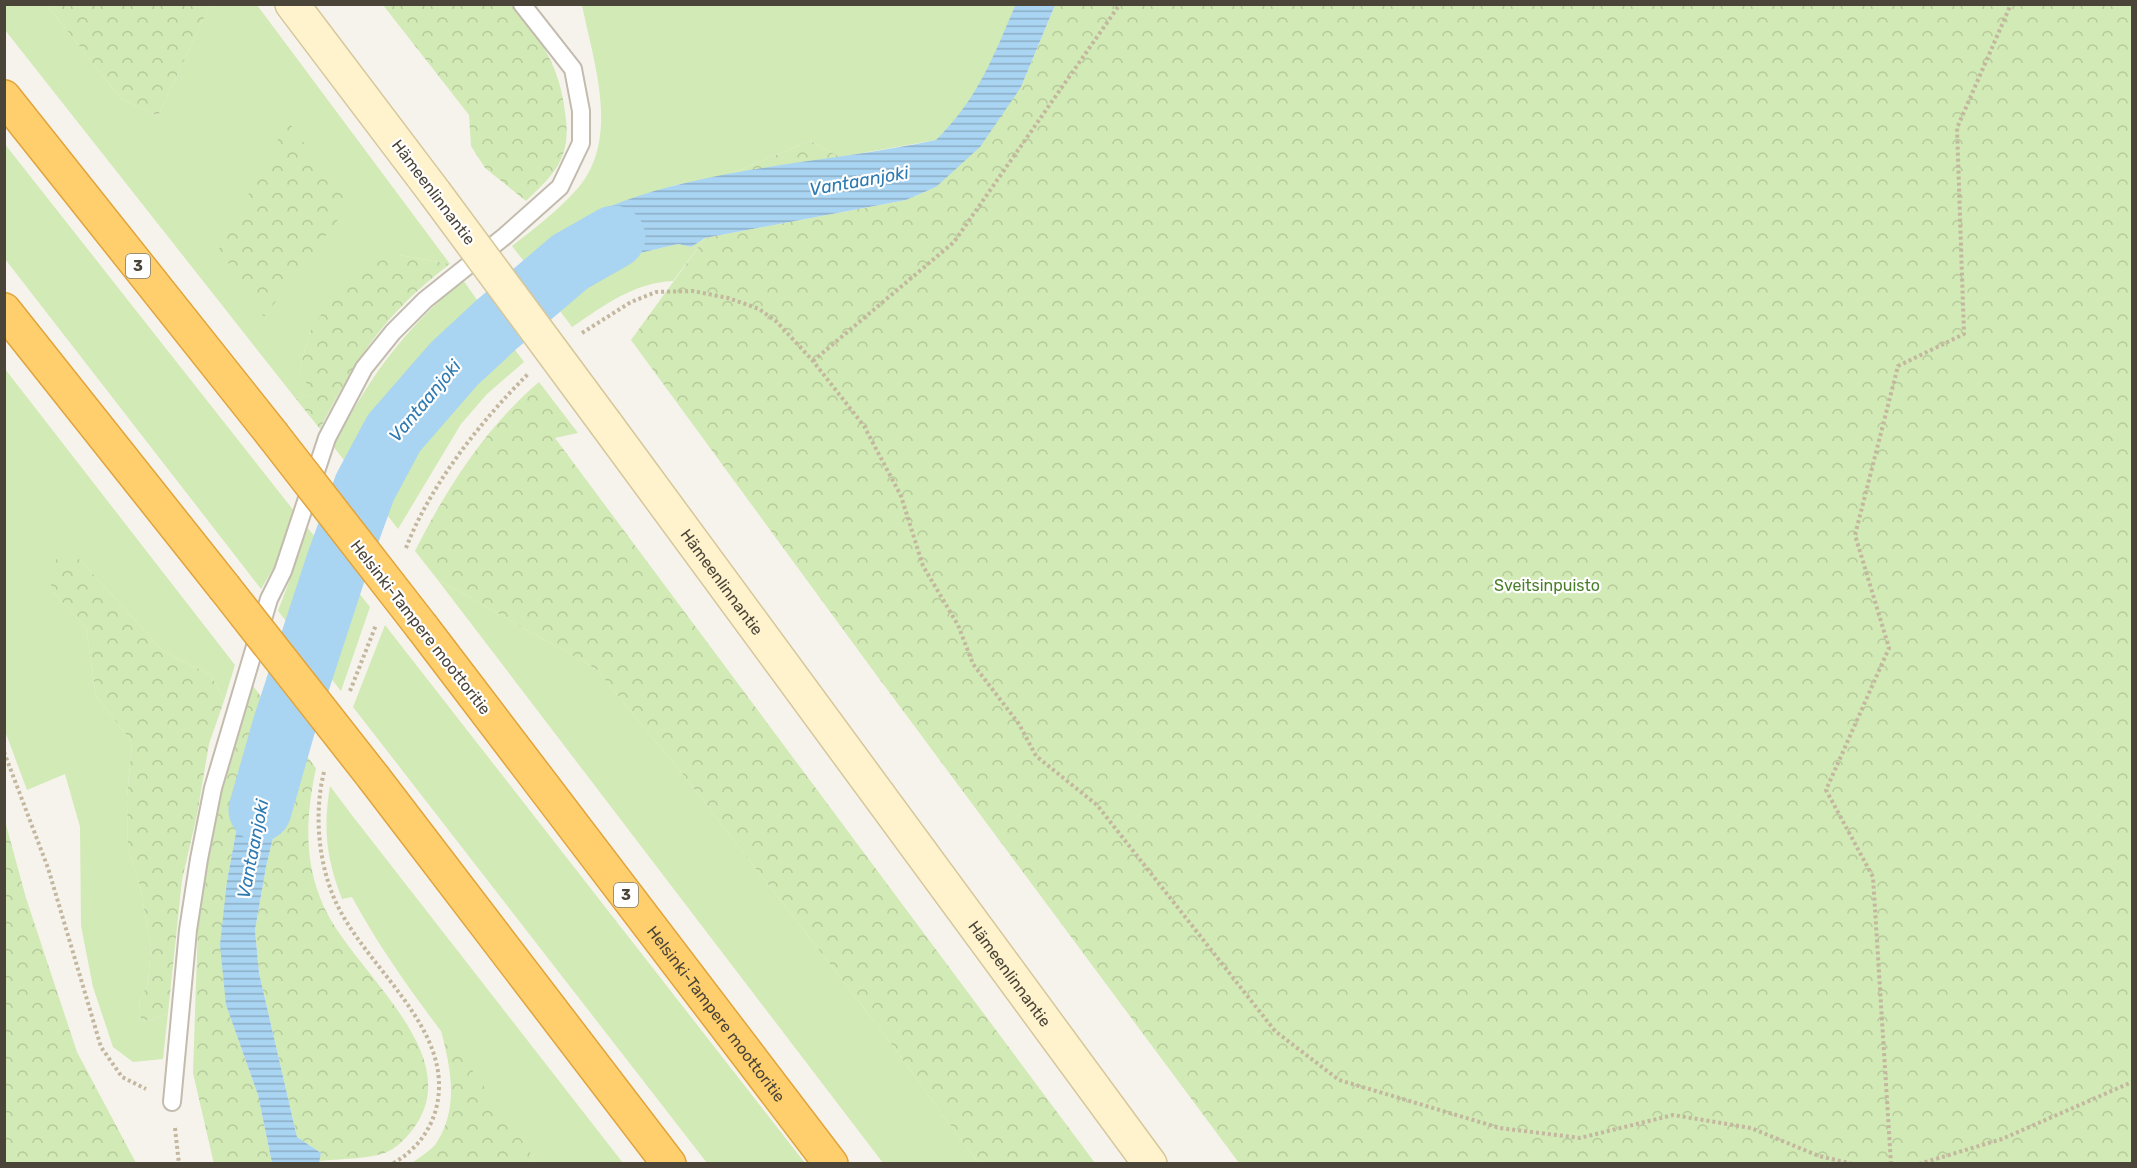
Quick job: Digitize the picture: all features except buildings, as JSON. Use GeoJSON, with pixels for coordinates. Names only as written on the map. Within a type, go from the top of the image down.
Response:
{"type":"FeatureCollection","features":[{"type":"Feature","properties":{"kind":"highway","name":"Helsinki-Tampere moottoritie"},"geometry":{"type":"LineString","coordinates":[[4,97],[422,627],[831,1164]]}},
{"type":"Feature","properties":{"kind":"highway"},"geometry":{"type":"LineString","coordinates":[[4,310],[374,778],[669,1164]]}},
{"type":"Feature","properties":{"kind":"main road","name":"Hämeenlinnantie"},"geometry":{"type":"LineString","coordinates":[[292,4],[606,424],[1150,1164]]}},
{"type":"Feature","properties":{"kind":"lane"},"geometry":{"type":"LineString","coordinates":[[172,1102],[188,930],[213,788],[269,599],[283,571],[327,438],[364,368],[393,332],[425,300],[505,236],[560,187],[580,143],[581,111],[573,69],[522,4]]}},
{"type":"Feature","properties":{"kind":"path"},"geometry":{"type":"LineString","coordinates":[[813,361],[954,242],[1120,4]]}},
{"type":"Feature","properties":{"kind":"path"},"geometry":{"type":"LineString","coordinates":[[1891,1164],[1873,877],[1826,790],[1889,648],[1855,535],[1898,366],[1964,334],[1957,129],[2011,4]]}},
{"type":"Feature","properties":{"kind":"path"},"geometry":{"type":"LineString","coordinates":[[4,752],[51,878],[101,1047],[122,1077],[172,1102],[179,1164]]}},
{"type":"Feature","properties":{"kind":"path"},"geometry":{"type":"LineString","coordinates":[[1919,1164],[2002,1139],[2133,1082]]}},
{"type":"Feature","properties":{"kind":"green space"},"geometry":{"type":"Polygon","coordinates":[[[4,5],[47,5],[121,99],[158,116],[210,5],[257,5],[450,264],[399,255],[310,332],[299,371],[314,394],[296,399],[5,30],[4,5]]]}},
{"type":"Feature","properties":{"kind":"green space"},"geometry":{"type":"Polygon","coordinates":[[[47,5],[210,5],[158,116],[121,99],[47,5]]]}},
{"type":"Feature","properties":{"kind":"green space"},"geometry":{"type":"Polygon","coordinates":[[[383,5],[514,5],[524,18],[541,42],[554,68],[559,81],[567,128],[565,149],[557,167],[526,201],[485,168],[471,146],[469,115],[383,5]]]}},
{"type":"Feature","properties":{"kind":"green space"},"geometry":{"type":"Polygon","coordinates":[[[582,5],[1016,5],[983,81],[955,121],[936,140],[840,157],[810,141],[728,175],[675,185],[568,230],[526,264],[512,246],[538,226],[578,188],[591,168],[598,146],[601,122],[600,98],[582,5]]]}},
{"type":"Feature","properties":{"kind":"green space","name":"Sveitsinpuisto"},"geometry":{"type":"Polygon","coordinates":[[[1055,5],[2132,5],[2132,1163],[1239,1163],[631,340],[705,238],[906,200],[936,187],[1021,87],[1055,5]]]}},
{"type":"Feature","properties":{"kind":"green space"},"geometry":{"type":"Polygon","coordinates":[[[288,121],[349,205],[264,317],[219,249],[288,121]]]}},
{"type":"Feature","properties":{"kind":"green space"},"geometry":{"type":"Polygon","coordinates":[[[810,141],[840,157],[728,175],[810,141]]]}},
{"type":"Feature","properties":{"kind":"green space"},"geometry":{"type":"Polygon","coordinates":[[[4,143],[294,511],[274,567],[261,589],[5,259],[4,143]]]}},
{"type":"Feature","properties":{"kind":"green space"},"geometry":{"type":"Polygon","coordinates":[[[705,238],[673,281],[645,286],[620,296],[572,327],[557,307],[598,276],[614,270],[640,253],[678,244],[691,247],[705,238]]]}},
{"type":"Feature","properties":{"kind":"green space"},"geometry":{"type":"Polygon","coordinates":[[[399,255],[450,264],[407,301],[374,338],[360,358],[320,429],[296,399],[313,394],[299,371],[310,332],[349,271],[399,255]]]}},
{"type":"Feature","properties":{"kind":"green space"},"geometry":{"type":"Polygon","coordinates":[[[463,280],[480,304],[430,354],[380,415],[350,468],[333,446],[360,398],[405,337],[441,299],[463,280]]]}},
{"type":"Feature","properties":{"kind":"green space"},"geometry":{"type":"Polygon","coordinates":[[[510,343],[524,362],[487,394],[461,424],[398,529],[381,507],[412,447],[462,388],[510,343]]]}},
{"type":"Feature","properties":{"kind":"green space"},"geometry":{"type":"Polygon","coordinates":[[[5,369],[235,665],[224,701],[211,675],[163,651],[79,559],[53,592],[86,628],[96,696],[132,742],[127,798],[128,849],[140,886],[151,947],[148,983],[139,1002],[141,1020],[151,1021],[168,1013],[163,1059],[133,1062],[113,1047],[93,987],[81,926],[80,827],[65,774],[27,790],[5,731],[5,369]]]}},
{"type":"Feature","properties":{"kind":"green space"},"geometry":{"type":"Polygon","coordinates":[[[539,382],[578,433],[555,438],[1095,1163],[978,1163],[881,1030],[677,767],[596,669],[437,579],[415,551],[440,504],[484,439],[519,400],[539,382]]]}},
{"type":"Feature","properties":{"kind":"green space"},"geometry":{"type":"Polygon","coordinates":[[[305,525],[322,545],[314,581],[294,631],[278,611],[293,571],[305,525]]]}},
{"type":"Feature","properties":{"kind":"green space"},"geometry":{"type":"Polygon","coordinates":[[[61,555],[79,559],[163,651],[211,675],[224,701],[209,744],[197,815],[182,880],[168,1013],[151,1021],[141,1020],[139,1002],[148,983],[151,947],[140,886],[128,849],[127,798],[132,742],[96,696],[86,628],[53,592],[47,567],[61,555]]]}},
{"type":"Feature","properties":{"kind":"green space"},"geometry":{"type":"Polygon","coordinates":[[[437,579],[596,669],[677,767],[881,1030],[978,1163],[883,1163],[437,579]]]}},
{"type":"Feature","properties":{"kind":"green space"},"geometry":{"type":"Polygon","coordinates":[[[351,583],[370,607],[341,691],[323,668],[351,583]]]}},
{"type":"Feature","properties":{"kind":"green space"},"geometry":{"type":"Polygon","coordinates":[[[385,625],[805,1163],[707,1163],[353,707],[385,625]]]}},
{"type":"Feature","properties":{"kind":"green space"},"geometry":{"type":"Polygon","coordinates":[[[253,686],[272,711],[243,795],[227,881],[226,1005],[258,1095],[272,1163],[214,1164],[193,1073],[198,924],[201,894],[221,795],[253,686]]]}},
{"type":"Feature","properties":{"kind":"green space"},"geometry":{"type":"Polygon","coordinates":[[[296,742],[316,768],[310,804],[308,838],[312,873],[317,890],[338,931],[397,1010],[414,1037],[425,1065],[428,1093],[419,1120],[397,1146],[373,1156],[319,1161],[321,1153],[297,1137],[259,973],[255,930],[266,867],[296,742]]]}},
{"type":"Feature","properties":{"kind":"green space"},"geometry":{"type":"Polygon","coordinates":[[[330,786],[623,1163],[537,1163],[394,966],[352,897],[342,899],[332,870],[327,843],[330,786]]]}},
{"type":"Feature","properties":{"kind":"green space"},"geometry":{"type":"Polygon","coordinates":[[[5,821],[26,898],[77,1052],[136,1163],[5,1163],[5,821]]]}},
{"type":"Feature","properties":{"kind":"green space"},"geometry":{"type":"Polygon","coordinates":[[[440,1027],[504,1113],[537,1163],[412,1163],[435,1145],[449,1114],[450,1070],[440,1027]]]}},
{"type":"Feature","properties":{"kind":"water"},"geometry":{"type":"Polygon","coordinates":[[[1016,4],[1055,5],[1021,87],[980,147],[936,187],[906,200],[705,238],[691,247],[678,244],[640,253],[614,270],[598,276],[557,307],[526,264],[595,214],[621,202],[658,190],[736,172],[936,140],[974,93],[1016,4]]]}},
{"type":"Feature","properties":{"kind":"water"},"geometry":{"type":"Polygon","coordinates":[[[480,304],[510,343],[462,388],[413,447],[381,507],[350,468],[380,415],[430,354],[480,304]]]}},
{"type":"Feature","properties":{"kind":"water"},"geometry":{"type":"Polygon","coordinates":[[[322,545],[351,583],[323,668],[294,631],[314,581],[322,545]]]}},
{"type":"Feature","properties":{"kind":"water"},"geometry":{"type":"Polygon","coordinates":[[[272,711],[296,742],[266,867],[255,930],[259,973],[297,1137],[321,1153],[319,1163],[272,1163],[258,1095],[226,1005],[220,945],[227,881],[243,795],[272,711]]]}},
{"type":"Feature","properties":{"kind":"waterway","name":"Vantaanjoki"},"geometry":{"type":"LineString","coordinates":[[260,810],[284,726],[337,564],[365,487],[394,433],[454,364],[496,325],[570,262],[614,237]]}}]}
